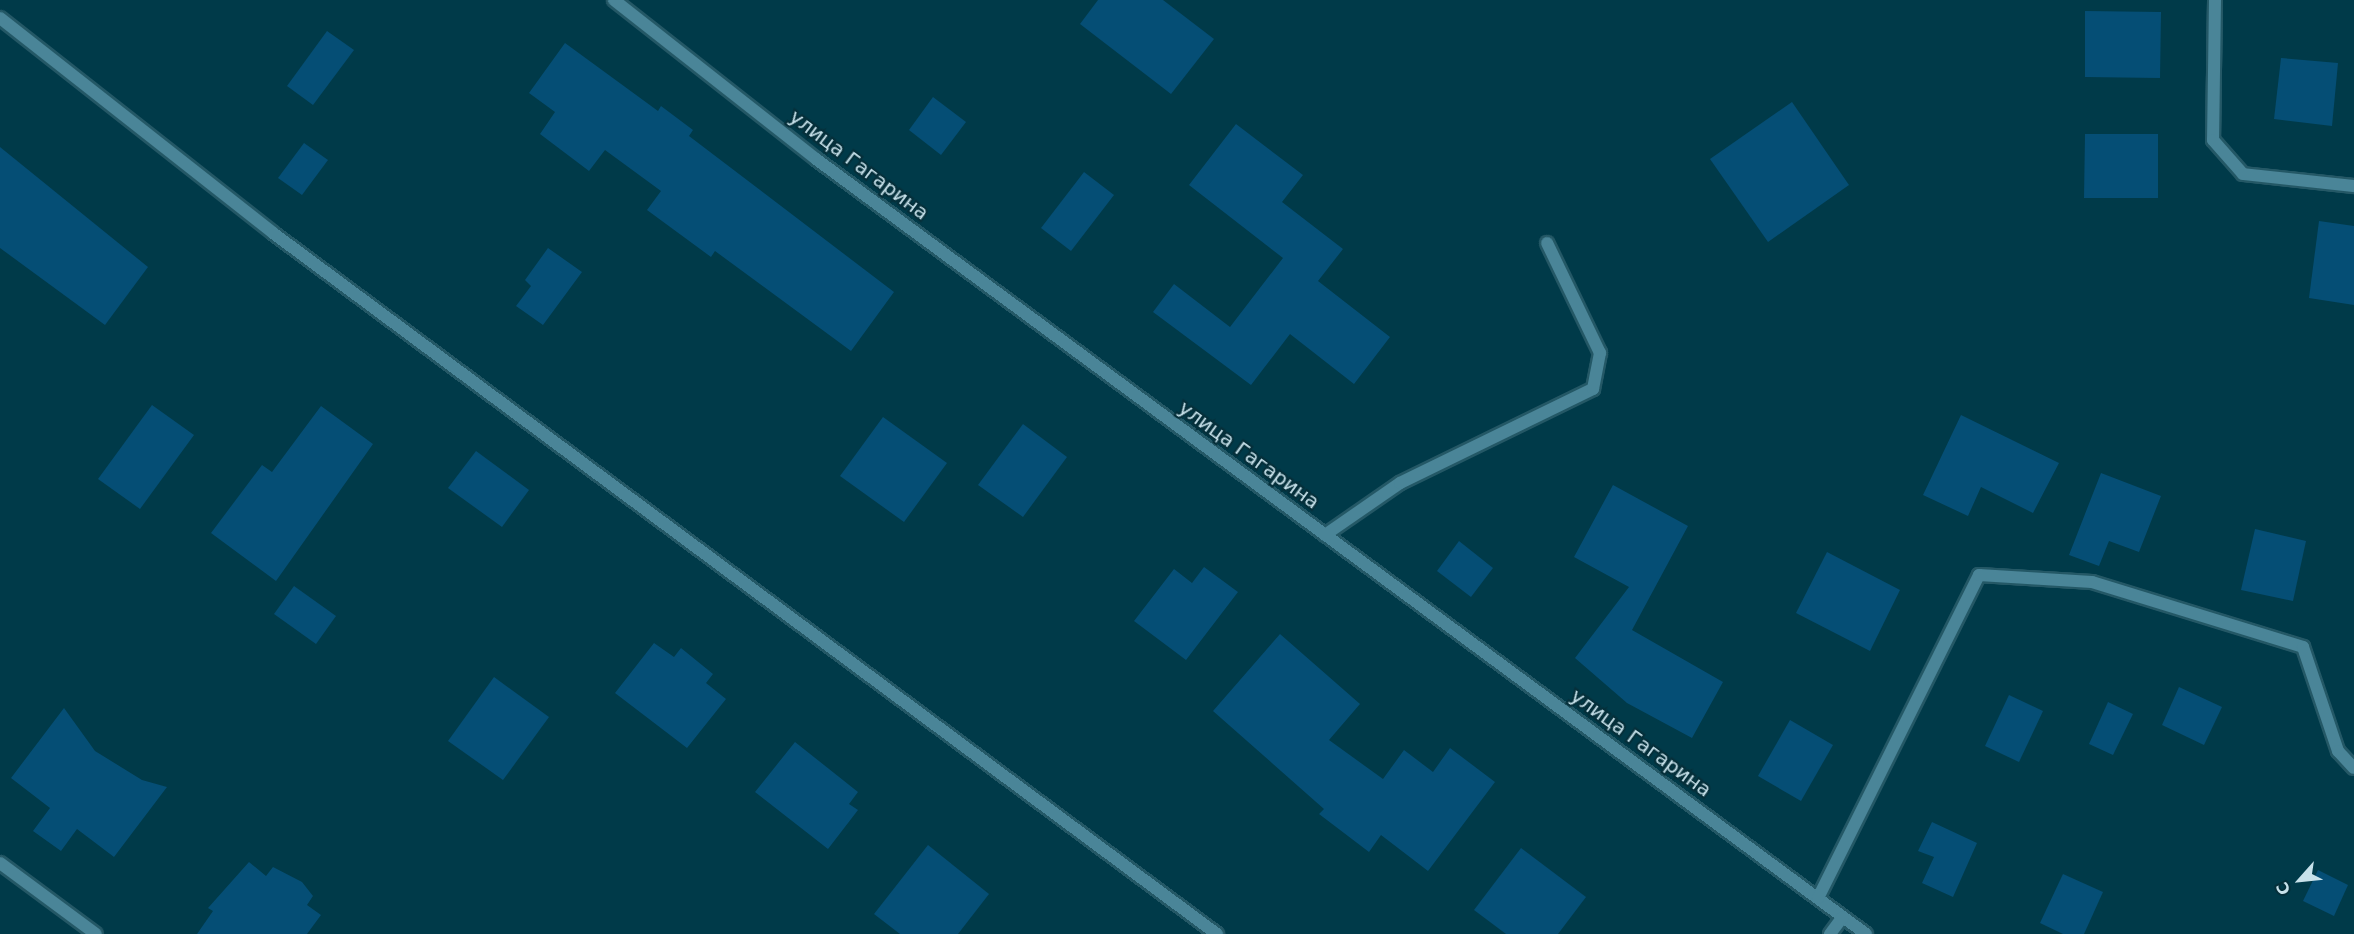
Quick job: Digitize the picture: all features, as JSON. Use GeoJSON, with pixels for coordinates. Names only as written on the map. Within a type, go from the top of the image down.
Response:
{"type":"FeatureCollection","features":[{"type":"Feature","properties":{"kind":"street","name":"улица Гагарина"},"geometry":{"type":"LineString","coordinates":[[614,0],[816,159],[1866,934]]}},
{"type":"Feature","properties":{"kind":"street"},"geometry":{"type":"LineString","coordinates":[[2215,0],[2213,140],[2243,174],[2354,186]]}},
{"type":"Feature","properties":{"kind":"street"},"geometry":{"type":"LineString","coordinates":[[0,18],[273,233],[1217,934]]}},
{"type":"Feature","properties":{"kind":"street"},"geometry":{"type":"LineString","coordinates":[[1325,535],[1400,483],[1593,389],[1600,353],[1547,243]]}},
{"type":"Feature","properties":{"kind":"street"},"geometry":{"type":"LineString","coordinates":[[1818,898],[1979,575],[2092,582],[2303,647],[2338,751],[2354,768]]}},
{"type":"Feature","properties":{"kind":"street"},"geometry":{"type":"LineString","coordinates":[[0,863],[96,934]]}},
{"type":"Feature","properties":{"kind":"street"},"geometry":{"type":"LineString","coordinates":[[1830,934],[1843,917]]}},
{"type":"Feature","properties":{"kind":"building"},"geometry":{"type":"Polygon","coordinates":[[[1098,0],[1163,0],[1214,39],[1171,94],[1080,24],[1098,0]]]}},
{"type":"Feature","properties":{"kind":"building"},"geometry":{"type":"Polygon","coordinates":[[[2085,11],[2161,12],[2160,78],[2085,77],[2085,11]]]}},
{"type":"Feature","properties":{"kind":"building"},"geometry":{"type":"Polygon","coordinates":[[[327,31],[354,50],[313,105],[287,86],[327,31]]]}},
{"type":"Feature","properties":{"kind":"building"},"geometry":{"type":"Polygon","coordinates":[[[565,43],[658,111],[661,106],[693,130],[689,136],[894,292],[851,351],[715,251],[711,257],[647,210],[661,191],[605,150],[589,171],[540,134],[555,112],[529,93],[565,43]]]}},
{"type":"Feature","properties":{"kind":"building"},"geometry":{"type":"Polygon","coordinates":[[[2281,58],[2338,63],[2332,126],[2274,119],[2281,58]]]}},
{"type":"Feature","properties":{"kind":"building"},"geometry":{"type":"Polygon","coordinates":[[[933,97],[966,122],[941,155],[909,130],[933,97]]]}},
{"type":"Feature","properties":{"kind":"building"},"geometry":{"type":"Polygon","coordinates":[[[1792,102],[1849,185],[1768,242],[1710,159],[1792,102]]]}},
{"type":"Feature","properties":{"kind":"building"},"geometry":{"type":"Polygon","coordinates":[[[1236,124],[1303,175],[1282,202],[1343,249],[1318,281],[1390,337],[1354,384],[1290,334],[1251,385],[1153,312],[1174,284],[1230,327],[1283,258],[1189,185],[1236,124]]]}},
{"type":"Feature","properties":{"kind":"building"},"geometry":{"type":"Polygon","coordinates":[[[2085,134],[2158,134],[2158,198],[2084,198],[2085,134]]]}},
{"type":"Feature","properties":{"kind":"building"},"geometry":{"type":"Polygon","coordinates":[[[304,143],[328,160],[302,195],[278,178],[304,143]]]}},
{"type":"Feature","properties":{"kind":"building"},"geometry":{"type":"Polygon","coordinates":[[[0,147],[148,267],[105,325],[0,248],[0,147]]]}},
{"type":"Feature","properties":{"kind":"building"},"geometry":{"type":"Polygon","coordinates":[[[1084,172],[1114,195],[1071,251],[1041,228],[1084,172]]]}},
{"type":"Feature","properties":{"kind":"building"},"geometry":{"type":"Polygon","coordinates":[[[2319,221],[2354,226],[2354,305],[2309,298],[2319,221]]]}},
{"type":"Feature","properties":{"kind":"building"},"geometry":{"type":"Polygon","coordinates":[[[548,248],[582,272],[543,325],[516,306],[531,286],[525,280],[548,248]]]}},
{"type":"Feature","properties":{"kind":"building"},"geometry":{"type":"Polygon","coordinates":[[[152,405],[194,435],[140,509],[98,479],[152,405]]]}},
{"type":"Feature","properties":{"kind":"building"},"geometry":{"type":"Polygon","coordinates":[[[321,406],[373,444],[276,581],[211,533],[262,465],[272,472],[321,406]]]}},
{"type":"Feature","properties":{"kind":"building"},"geometry":{"type":"Polygon","coordinates":[[[1961,415],[2059,463],[2033,513],[1981,487],[1968,516],[1923,495],[1961,415]]]}},
{"type":"Feature","properties":{"kind":"building"},"geometry":{"type":"Polygon","coordinates":[[[883,417],[947,463],[904,522],[840,476],[883,417]]]}},
{"type":"Feature","properties":{"kind":"building"},"geometry":{"type":"Polygon","coordinates":[[[1023,424],[1067,457],[1023,517],[978,485],[1023,424]]]}},
{"type":"Feature","properties":{"kind":"building"},"geometry":{"type":"Polygon","coordinates":[[[476,451],[529,490],[502,527],[448,488],[476,451]]]}},
{"type":"Feature","properties":{"kind":"building"},"geometry":{"type":"Polygon","coordinates":[[[2101,473],[2161,496],[2139,552],[2109,541],[2099,566],[2069,555],[2101,473]]]}},
{"type":"Feature","properties":{"kind":"building"},"geometry":{"type":"Polygon","coordinates":[[[1613,485],[1688,526],[1632,630],[1723,682],[1692,738],[1627,703],[1575,658],[1629,587],[1574,557],[1613,485]]]}},
{"type":"Feature","properties":{"kind":"building"},"geometry":{"type":"Polygon","coordinates":[[[2255,529],[2306,541],[2293,601],[2241,590],[2255,529]]]}},
{"type":"Feature","properties":{"kind":"building"},"geometry":{"type":"Polygon","coordinates":[[[1459,541],[1493,568],[1471,597],[1437,571],[1459,541]]]}},
{"type":"Feature","properties":{"kind":"building"},"geometry":{"type":"Polygon","coordinates":[[[1827,552],[1900,590],[1870,651],[1796,613],[1827,552]]]}},
{"type":"Feature","properties":{"kind":"building"},"geometry":{"type":"Polygon","coordinates":[[[1204,567],[1238,592],[1186,660],[1134,621],[1174,569],[1192,583],[1204,567]]]}},
{"type":"Feature","properties":{"kind":"building"},"geometry":{"type":"Polygon","coordinates":[[[294,586],[336,616],[316,644],[274,614],[294,586]]]}},
{"type":"Feature","properties":{"kind":"building"},"geometry":{"type":"Polygon","coordinates":[[[1280,634],[1360,704],[1329,740],[1383,779],[1404,750],[1433,772],[1450,748],[1495,782],[1428,871],[1381,835],[1369,852],[1319,814],[1324,809],[1213,711],[1280,634]]]}},
{"type":"Feature","properties":{"kind":"building"},"geometry":{"type":"Polygon","coordinates":[[[654,643],[674,657],[681,648],[713,674],[706,683],[726,699],[687,748],[615,693],[654,643]]]}},
{"type":"Feature","properties":{"kind":"building"},"geometry":{"type":"Polygon","coordinates":[[[494,677],[549,717],[503,780],[448,741],[494,677]]]}},
{"type":"Feature","properties":{"kind":"building"},"geometry":{"type":"Polygon","coordinates":[[[2179,687],[2222,707],[2204,745],[2162,725],[2179,687]]]}},
{"type":"Feature","properties":{"kind":"building"},"geometry":{"type":"Polygon","coordinates":[[[2009,695],[2043,711],[2019,762],[1985,746],[2009,695]]]}},
{"type":"Feature","properties":{"kind":"building"},"geometry":{"type":"Polygon","coordinates":[[[2108,702],[2133,714],[2113,755],[2089,744],[2108,702]]]}},
{"type":"Feature","properties":{"kind":"building"},"geometry":{"type":"Polygon","coordinates":[[[64,708],[95,751],[142,780],[167,787],[114,857],[77,829],[61,851],[33,831],[50,808],[11,778],[64,708]]]}},
{"type":"Feature","properties":{"kind":"building"},"geometry":{"type":"Polygon","coordinates":[[[1790,720],[1833,745],[1801,801],[1758,776],[1790,720]]]}},
{"type":"Feature","properties":{"kind":"building"},"geometry":{"type":"Polygon","coordinates":[[[795,742],[858,792],[849,804],[858,810],[828,849],[755,792],[795,742]]]}},
{"type":"Feature","properties":{"kind":"building"},"geometry":{"type":"Polygon","coordinates":[[[1932,822],[1977,843],[1953,897],[1922,883],[1934,857],[1918,851],[1932,822]]]}},
{"type":"Feature","properties":{"kind":"building"},"geometry":{"type":"Polygon","coordinates":[[[928,845],[989,894],[958,934],[900,934],[874,914],[928,845]]]}},
{"type":"Feature","properties":{"kind":"building"},"geometry":{"type":"Polygon","coordinates":[[[1521,848],[1586,897],[1558,934],[1506,934],[1474,910],[1521,848]]]}},
{"type":"Feature","properties":{"kind":"building"},"geometry":{"type":"Polygon","coordinates":[[[249,862],[266,876],[273,867],[302,882],[313,896],[307,905],[321,915],[307,934],[197,934],[213,911],[208,908],[249,862]]]}},
{"type":"Feature","properties":{"kind":"building"},"geometry":{"type":"Polygon","coordinates":[[[2318,870],[2348,885],[2334,916],[2303,901],[2318,870]]]}},
{"type":"Feature","properties":{"kind":"building"},"geometry":{"type":"Polygon","coordinates":[[[2063,874],[2103,892],[2084,934],[2063,934],[2040,923],[2063,874]]]}}]}
